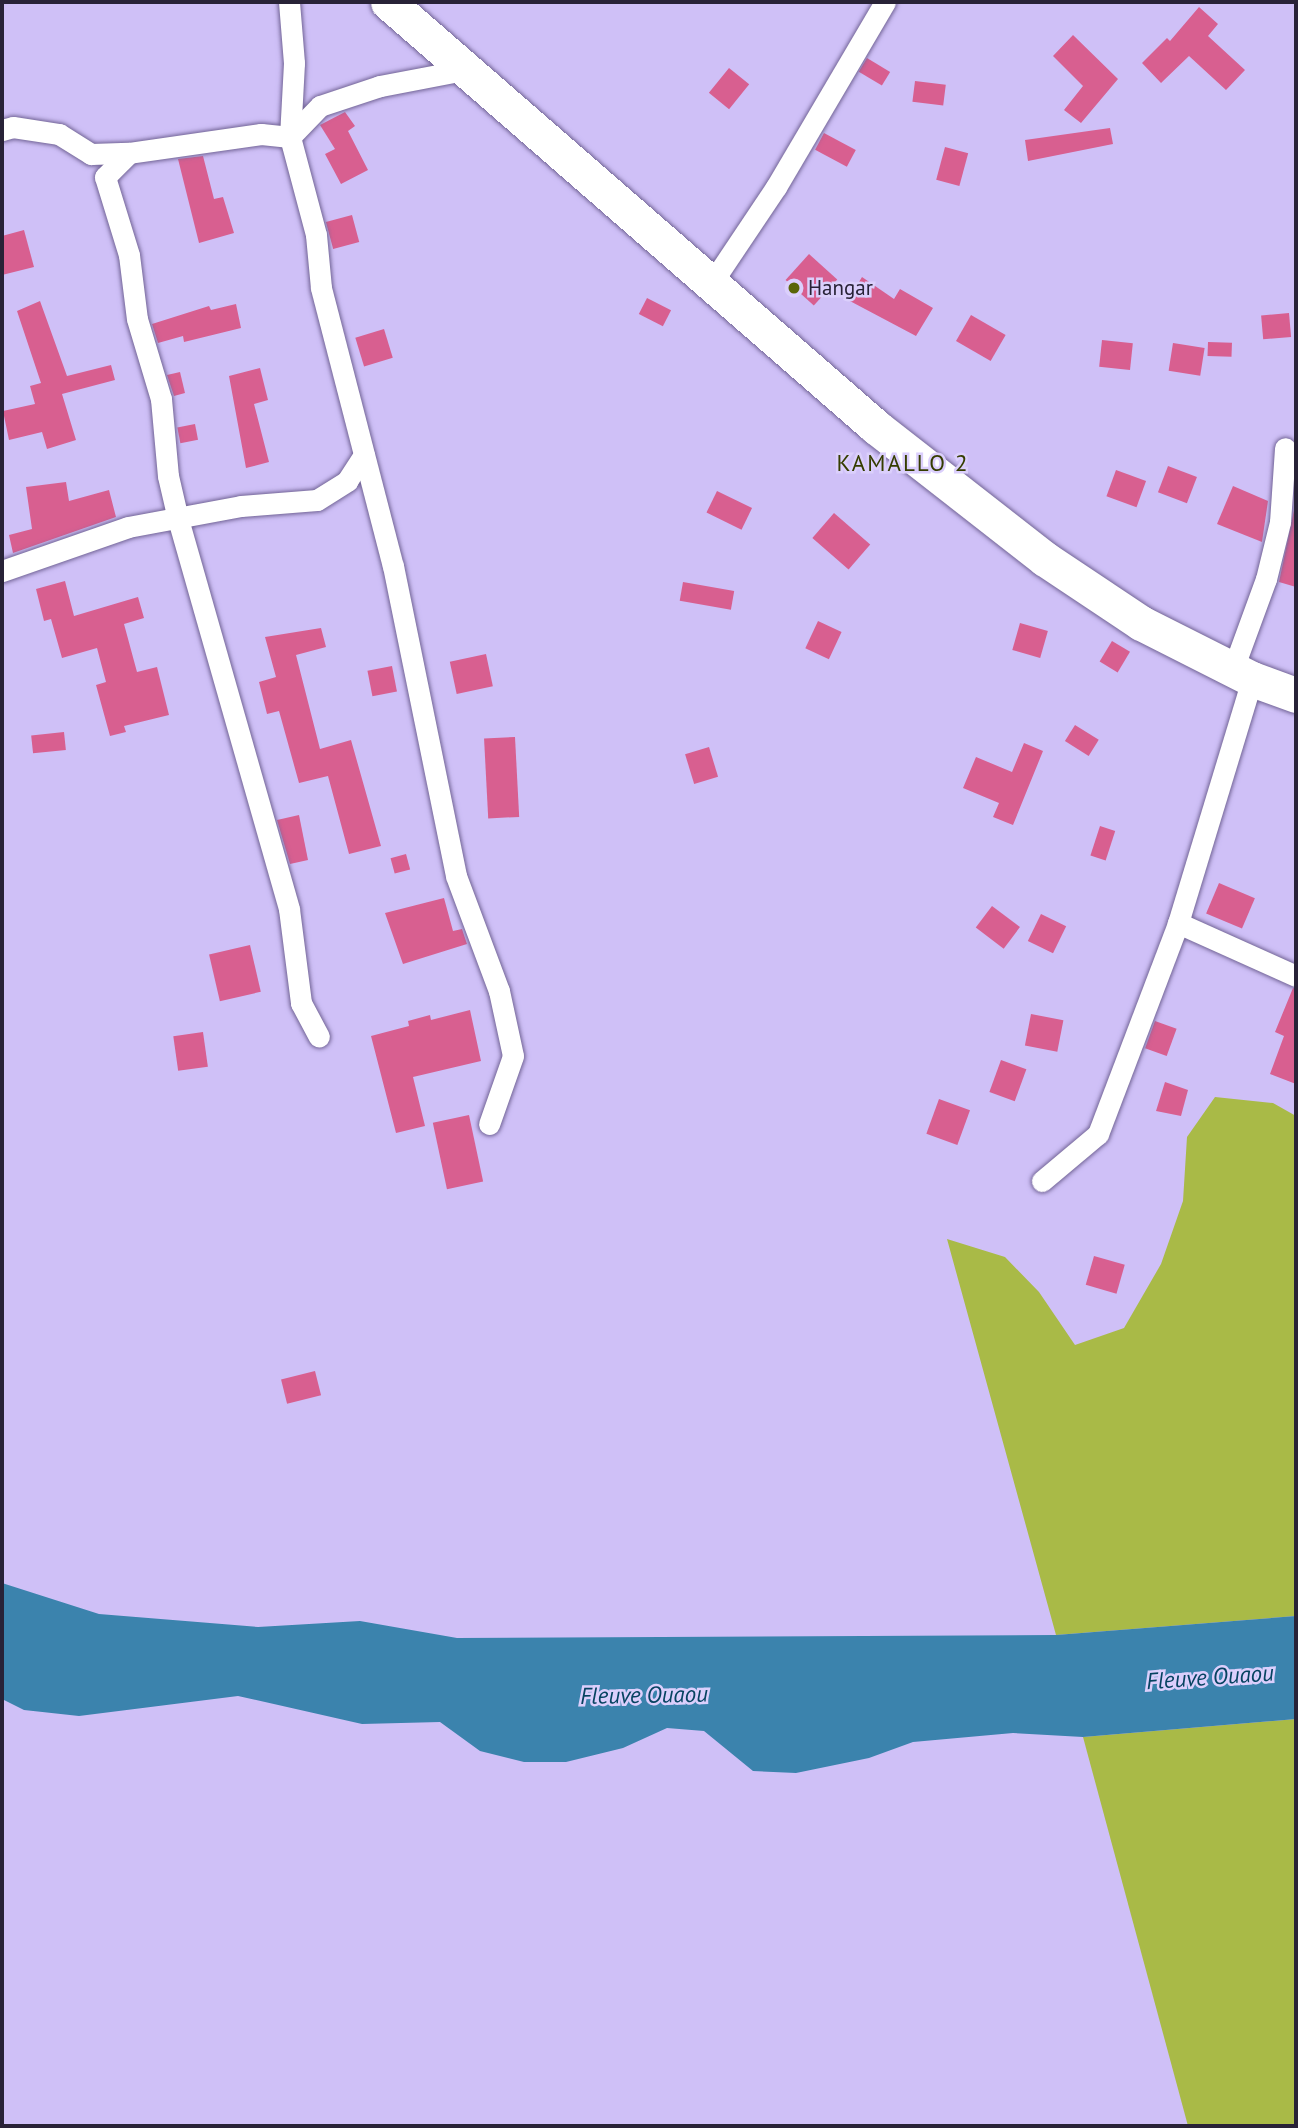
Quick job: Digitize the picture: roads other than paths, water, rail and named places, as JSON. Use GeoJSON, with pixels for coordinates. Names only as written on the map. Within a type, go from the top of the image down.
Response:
{"type":"FeatureCollection","features":[{"type":"Feature","properties":{"kind":"highway"},"geometry":{"type":"LineString","coordinates":[[388,2],[876,426],[1045,559],[1141,623],[1242,674],[1296,695]]}},
{"type":"Feature","properties":{"kind":"street"},"geometry":{"type":"LineString","coordinates":[[289,2],[294,63],[290,137],[316,235],[321,288],[393,566],[456,876],[499,992],[513,1056],[489,1124]]}},
{"type":"Feature","properties":{"kind":"street"},"geometry":{"type":"LineString","coordinates":[[711,284],[776,187],[885,2]]}},
{"type":"Feature","properties":{"kind":"street"},"geometry":{"type":"LineString","coordinates":[[290,137],[320,106],[380,86],[464,70]]}},
{"type":"Feature","properties":{"kind":"street"},"geometry":{"type":"LineString","coordinates":[[2,130],[13,127],[59,134],[91,154],[105,177],[130,255],[137,319],[161,399],[168,476],[178,519],[289,909],[301,1003],[319,1037]]}},
{"type":"Feature","properties":{"kind":"street"},"geometry":{"type":"LineString","coordinates":[[91,154],[129,153],[261,134],[290,137]]}},
{"type":"Feature","properties":{"kind":"street"},"geometry":{"type":"LineString","coordinates":[[105,177],[129,153]]}},
{"type":"Feature","properties":{"kind":"street"},"geometry":{"type":"LineString","coordinates":[[1042,1181],[1098,1134],[1178,923],[1280,522],[1285,448]]}},
{"type":"Feature","properties":{"kind":"street"},"geometry":{"type":"LineString","coordinates":[[5,565],[128,527],[241,506],[317,500],[347,481],[364,455]]}},
{"type":"Feature","properties":{"kind":"street"},"geometry":{"type":"LineString","coordinates":[[1178,923],[1296,976]]}},
{"type":"Feature","properties":{"kind":"water","name":"Fleuve Ouaou"},"geometry":{"type":"Polygon","coordinates":[[[2,1583],[99,1614],[258,1627],[360,1621],[457,1638],[1056,1635],[1296,1616],[1296,1719],[1083,1737],[1013,1733],[913,1742],[869,1758],[796,1773],[753,1771],[704,1731],[667,1728],[623,1748],[566,1762],[524,1762],[480,1751],[440,1722],[362,1724],[238,1696],[79,1716],[24,1710],[2,1699],[2,1583]]]}},
{"type":"Feature","properties":{"kind":"place","name":"Hangar"},"geometry":{"type":"Point","coordinates":[794,288]}},
{"type":"Feature","properties":{"kind":"district","name":"KAMALLO 2"},"geometry":{"type":"Point","coordinates":[903,463]}}]}
